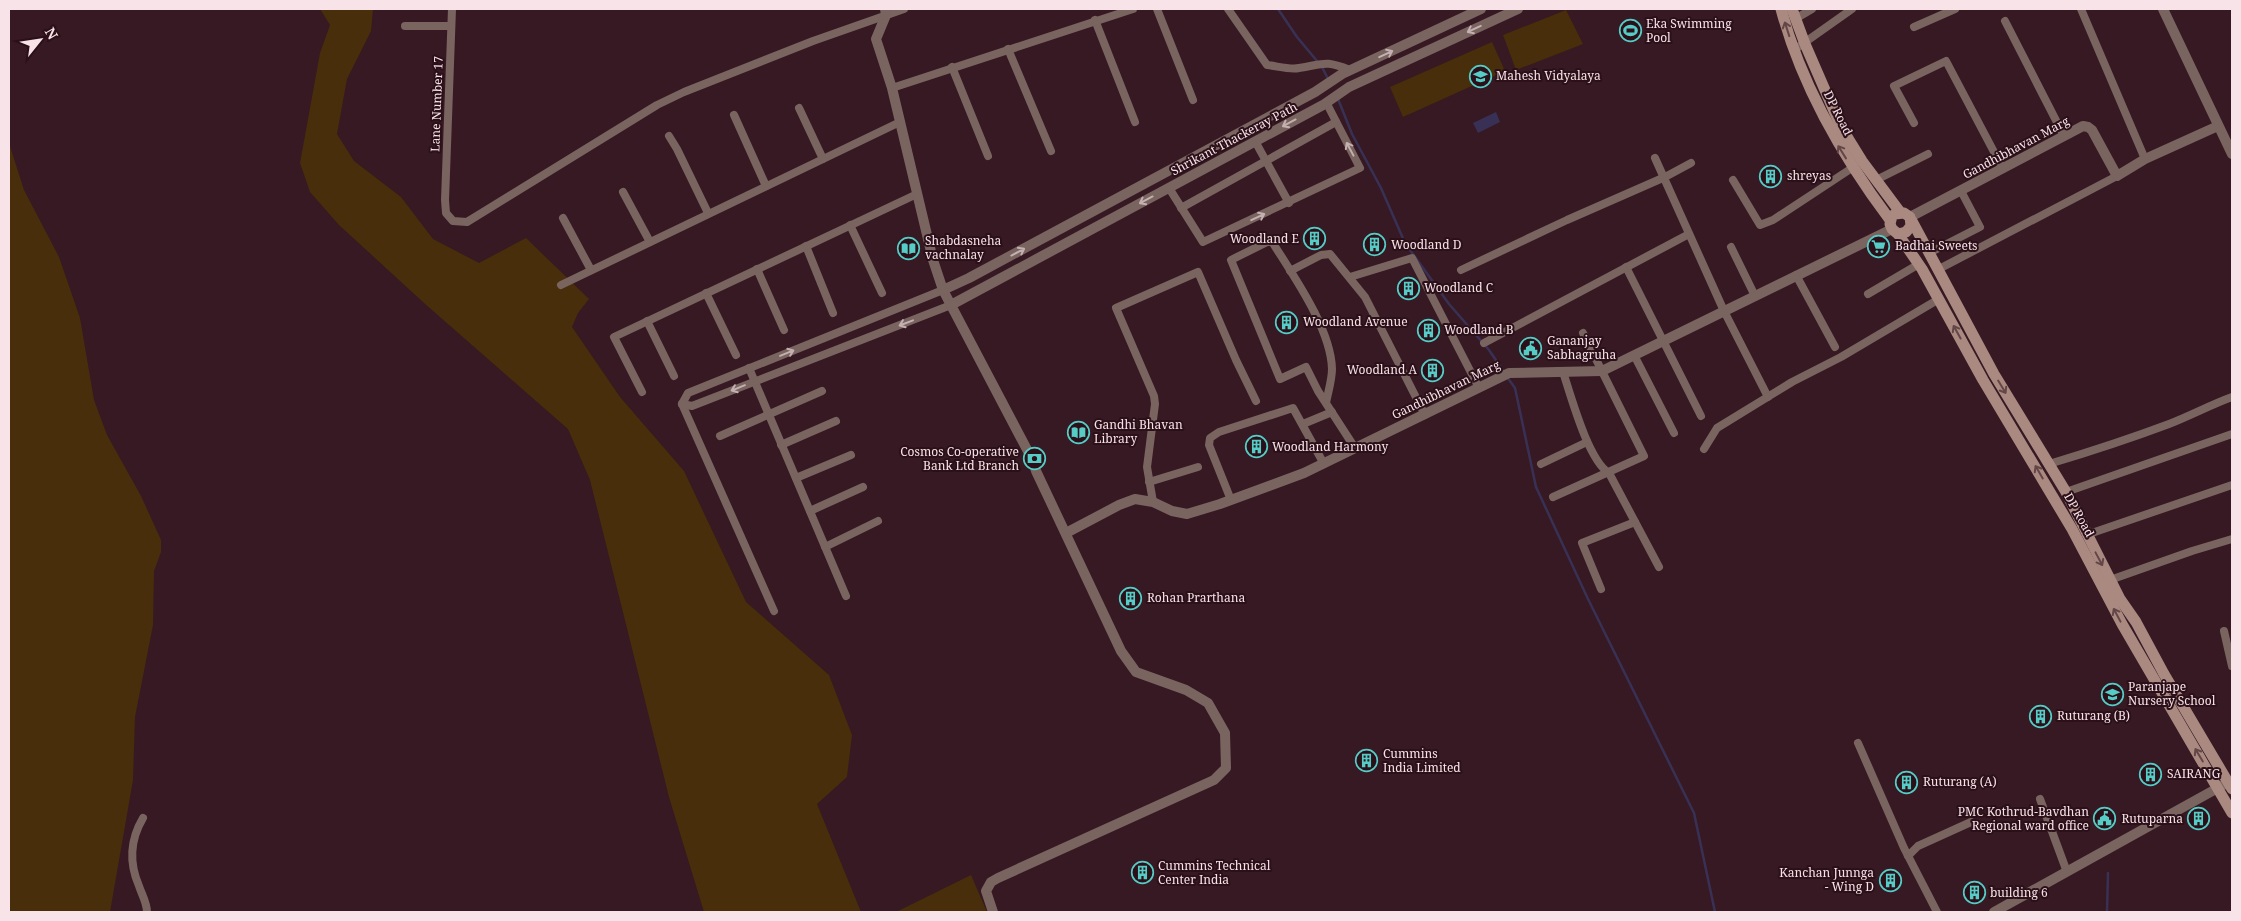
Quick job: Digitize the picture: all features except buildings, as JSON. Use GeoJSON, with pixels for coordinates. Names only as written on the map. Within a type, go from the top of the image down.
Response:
{"type":"FeatureCollection","features":[{"type":"Feature","properties":{"kind":"main road","name":"DP Road"},"geometry":{"type":"LineString","coordinates":[[1781,9],[1794,50],[1824,118],[1852,168],[1919,264],[1983,380],[2072,528],[2126,631],[2228,785]]}},
{"type":"Feature","properties":{"kind":"main road","name":"DP Road"},"geometry":{"type":"LineString","coordinates":[[1794,14],[1841,127],[1876,180],[1907,217],[1929,253],[1994,374],[2066,492],[2110,580],[2228,785],[2232,812]]}},
{"type":"Feature","properties":{"kind":"main road"},"geometry":{"type":"LineString","coordinates":[[1895,214],[1907,217],[1911,226],[1906,232],[1893,227],[1895,214]]}},
{"type":"Feature","properties":{"kind":"street","name":"Lane Number 17"},"geometry":{"type":"LineString","coordinates":[[452,9],[445,200],[446,213],[453,221],[467,222],[657,105],[684,92],[886,12]]}},
{"type":"Feature","properties":{"kind":"street"},"geometry":{"type":"LineString","coordinates":[[904,9],[886,12],[876,40],[892,88],[933,260],[943,290],[1032,459],[1121,651],[1136,672],[1186,690],[1208,703],[1225,733],[1226,768],[1214,780],[991,882],[986,891],[993,912]]}},
{"type":"Feature","properties":{"kind":"street"},"geometry":{"type":"LineString","coordinates":[[892,88],[1133,9]]}},
{"type":"Feature","properties":{"kind":"street"},"geometry":{"type":"LineString","coordinates":[[1157,9],[1193,100]]}},
{"type":"Feature","properties":{"kind":"street"},"geometry":{"type":"LineString","coordinates":[[1228,9],[1267,65],[1298,69],[1310,65],[1331,63],[1346,72]]}},
{"type":"Feature","properties":{"kind":"street","name":"Shrikant Thackeray Path"},"geometry":{"type":"LineString","coordinates":[[943,290],[1324,86],[1346,72],[1481,9]]}},
{"type":"Feature","properties":{"kind":"street","name":"Shrikant Thackeray Path"},"geometry":{"type":"LineString","coordinates":[[951,306],[1329,101],[1349,88],[1518,9]]}},
{"type":"Feature","properties":{"kind":"street"},"geometry":{"type":"LineString","coordinates":[[1794,14],[1812,9]]}},
{"type":"Feature","properties":{"kind":"street"},"geometry":{"type":"LineString","coordinates":[[1794,50],[1852,9]]}},
{"type":"Feature","properties":{"kind":"street"},"geometry":{"type":"LineString","coordinates":[[1914,27],[1955,9]]}},
{"type":"Feature","properties":{"kind":"street"},"geometry":{"type":"LineString","coordinates":[[2081,9],[2145,159]]}},
{"type":"Feature","properties":{"kind":"street"},"geometry":{"type":"LineString","coordinates":[[2163,9],[2232,154]]}},
{"type":"Feature","properties":{"kind":"street"},"geometry":{"type":"LineString","coordinates":[[1095,20],[1135,122]]}},
{"type":"Feature","properties":{"kind":"street"},"geometry":{"type":"LineString","coordinates":[[2005,21],[2064,136]]}},
{"type":"Feature","properties":{"kind":"street"},"geometry":{"type":"LineString","coordinates":[[405,26],[451,26]]}},
{"type":"Feature","properties":{"kind":"street"},"geometry":{"type":"LineString","coordinates":[[1008,49],[1050,151]]}},
{"type":"Feature","properties":{"kind":"street"},"geometry":{"type":"LineString","coordinates":[[1914,123],[1894,86],[1946,61],[2004,169]]}},
{"type":"Feature","properties":{"kind":"street"},"geometry":{"type":"LineString","coordinates":[[952,68],[988,156]]}},
{"type":"Feature","properties":{"kind":"street"},"geometry":{"type":"LineString","coordinates":[[1169,188],[1202,242],[1289,203],[1360,168],[1336,122],[1329,101]]}},
{"type":"Feature","properties":{"kind":"street"},"geometry":{"type":"LineString","coordinates":[[800,108],[823,159]]}},
{"type":"Feature","properties":{"kind":"street"},"geometry":{"type":"LineString","coordinates":[[734,115],[766,186]]}},
{"type":"Feature","properties":{"kind":"street"},"geometry":{"type":"LineString","coordinates":[[561,285],[900,122]]}},
{"type":"Feature","properties":{"kind":"street"},"geometry":{"type":"LineString","coordinates":[[1181,208],[1336,122]]}},
{"type":"Feature","properties":{"kind":"street","name":"Gandhibhavan Marg"},"geometry":{"type":"LineString","coordinates":[[1907,217],[2004,169],[2084,126],[2088,126],[2117,176]]}},
{"type":"Feature","properties":{"kind":"street"},"geometry":{"type":"LineString","coordinates":[[1937,270],[2117,176],[2145,159],[2218,126]]}},
{"type":"Feature","properties":{"kind":"street"},"geometry":{"type":"LineString","coordinates":[[669,136],[708,213]]}},
{"type":"Feature","properties":{"kind":"street"},"geometry":{"type":"LineString","coordinates":[[1255,141],[1289,203]]}},
{"type":"Feature","properties":{"kind":"street"},"geometry":{"type":"LineString","coordinates":[[1876,180],[1928,154]]}},
{"type":"Feature","properties":{"kind":"street"},"geometry":{"type":"LineString","coordinates":[[1655,158],[1724,311],[1768,397]]}},
{"type":"Feature","properties":{"kind":"street"},"geometry":{"type":"LineString","coordinates":[[1461,270],[1567,220],[1665,177],[1691,163]]}},
{"type":"Feature","properties":{"kind":"street"},"geometry":{"type":"LineString","coordinates":[[1733,180],[1760,225],[1773,220],[1852,168]]}},
{"type":"Feature","properties":{"kind":"street"},"geometry":{"type":"LineString","coordinates":[[1929,253],[1980,227],[1961,191]]}},
{"type":"Feature","properties":{"kind":"street"},"geometry":{"type":"LineString","coordinates":[[623,192],[650,242]]}},
{"type":"Feature","properties":{"kind":"street"},"geometry":{"type":"LineString","coordinates":[[642,392],[614,337],[917,194]]}},
{"type":"Feature","properties":{"kind":"street"},"geometry":{"type":"LineString","coordinates":[[564,218],[591,270]]}},
{"type":"Feature","properties":{"kind":"street"},"geometry":{"type":"LineString","coordinates":[[850,225],[882,294]]}},
{"type":"Feature","properties":{"kind":"street","name":"Gandhibhavan Marg"},"geometry":{"type":"LineString","coordinates":[[1066,533],[1123,503],[1135,499],[1152,502],[1172,511],[1186,514],[1231,500],[1324,464],[1506,375],[1602,371],[1893,227]]}},
{"type":"Feature","properties":{"kind":"street"},"geometry":{"type":"LineString","coordinates":[[1484,343],[1689,234]]}},
{"type":"Feature","properties":{"kind":"street"},"geometry":{"type":"LineString","coordinates":[[1326,403],[1332,368],[1328,350],[1319,324],[1271,240],[1231,260],[1280,379],[1306,368],[1326,403],[1355,448]]}},
{"type":"Feature","properties":{"kind":"street"},"geometry":{"type":"LineString","coordinates":[[806,246],[833,313]]}},
{"type":"Feature","properties":{"kind":"street"},"geometry":{"type":"LineString","coordinates":[[1731,247],[1755,296]]}},
{"type":"Feature","properties":{"kind":"street"},"geometry":{"type":"LineString","coordinates":[[1290,271],[1321,255],[1330,254],[1365,298],[1426,415]]}},
{"type":"Feature","properties":{"kind":"street"},"geometry":{"type":"LineString","coordinates":[[1350,277],[1412,258],[1479,388]]}},
{"type":"Feature","properties":{"kind":"street"},"geometry":{"type":"LineString","coordinates":[[1868,294],[1919,264]]}},
{"type":"Feature","properties":{"kind":"street"},"geometry":{"type":"LineString","coordinates":[[1626,267],[1702,416]]}},
{"type":"Feature","properties":{"kind":"street"},"geometry":{"type":"LineString","coordinates":[[757,269],[784,330]]}},
{"type":"Feature","properties":{"kind":"street"},"geometry":{"type":"LineString","coordinates":[[1152,502],[1146,467],[1155,404],[1154,396],[1116,308],[1198,272],[1256,401]]}},
{"type":"Feature","properties":{"kind":"street"},"geometry":{"type":"LineString","coordinates":[[1796,275],[1835,347]]}},
{"type":"Feature","properties":{"kind":"street"},"geometry":{"type":"LineString","coordinates":[[682,404],[688,393],[943,290]]}},
{"type":"Feature","properties":{"kind":"street"},"geometry":{"type":"LineString","coordinates":[[706,293],[736,355]]}},
{"type":"Feature","properties":{"kind":"street"},"geometry":{"type":"LineString","coordinates":[[1704,449],[1717,428],[1939,299]]}},
{"type":"Feature","properties":{"kind":"street"},"geometry":{"type":"LineString","coordinates":[[682,404],[692,406],[951,306]]}},
{"type":"Feature","properties":{"kind":"street"},"geometry":{"type":"LineString","coordinates":[[873,318],[880,333]]}},
{"type":"Feature","properties":{"kind":"street"},"geometry":{"type":"LineString","coordinates":[[647,320],[674,376]]}},
{"type":"Feature","properties":{"kind":"street"},"geometry":{"type":"LineString","coordinates":[[1553,497],[1644,456],[1583,332]]}},
{"type":"Feature","properties":{"kind":"street"},"geometry":{"type":"LineString","coordinates":[[1634,355],[1674,433]]}},
{"type":"Feature","properties":{"kind":"street"},"geometry":{"type":"LineString","coordinates":[[749,368],[846,596]]}},
{"type":"Feature","properties":{"kind":"street"},"geometry":{"type":"LineString","coordinates":[[1563,372],[1588,442],[1602,468],[1609,473],[1659,567]]}},
{"type":"Feature","properties":{"kind":"street"},"geometry":{"type":"LineString","coordinates":[[720,436],[822,391]]}},
{"type":"Feature","properties":{"kind":"street"},"geometry":{"type":"LineString","coordinates":[[2049,464],[2098,450],[2170,424],[2232,397]]}},
{"type":"Feature","properties":{"kind":"street"},"geometry":{"type":"LineString","coordinates":[[682,404],[774,612]]}},
{"type":"Feature","properties":{"kind":"street"},"geometry":{"type":"LineString","coordinates":[[1231,500],[1209,445],[1210,438],[1219,432],[1293,408],[1324,464]]}},
{"type":"Feature","properties":{"kind":"street"},"geometry":{"type":"LineString","coordinates":[[1302,424],[1332,412]]}},
{"type":"Feature","properties":{"kind":"street"},"geometry":{"type":"LineString","coordinates":[[782,445],[836,421]]}},
{"type":"Feature","properties":{"kind":"street"},"geometry":{"type":"LineString","coordinates":[[2066,492],[2232,434]]}},
{"type":"Feature","properties":{"kind":"street"},"geometry":{"type":"LineString","coordinates":[[1540,464],[1588,442]]}},
{"type":"Feature","properties":{"kind":"street"},"geometry":{"type":"LineString","coordinates":[[796,478],[851,455]]}},
{"type":"Feature","properties":{"kind":"street"},"geometry":{"type":"LineString","coordinates":[[1149,482],[1198,467]]}},
{"type":"Feature","properties":{"kind":"street"},"geometry":{"type":"LineString","coordinates":[[2086,535],[2232,485]]}},
{"type":"Feature","properties":{"kind":"street"},"geometry":{"type":"LineString","coordinates":[[810,511],[863,487]]}},
{"type":"Feature","properties":{"kind":"street"},"geometry":{"type":"LineString","coordinates":[[825,546],[878,521]]}},
{"type":"Feature","properties":{"kind":"street"},"geometry":{"type":"LineString","coordinates":[[1601,589],[1582,543],[1635,522]]}},
{"type":"Feature","properties":{"kind":"street"},"geometry":{"type":"LineString","coordinates":[[2110,580],[2192,550],[2232,539]]}},
{"type":"Feature","properties":{"kind":"street"},"geometry":{"type":"LineString","coordinates":[[2224,631],[2232,666]]}},
{"type":"Feature","properties":{"kind":"street"},"geometry":{"type":"LineString","coordinates":[[1858,743],[1908,856],[1937,912]]}},
{"type":"Feature","properties":{"kind":"street"},"geometry":{"type":"LineString","coordinates":[[1994,912],[2228,785]]}},
{"type":"Feature","properties":{"kind":"street"},"geometry":{"type":"LineString","coordinates":[[2040,799],[2067,872]]}},
{"type":"Feature","properties":{"kind":"street"},"geometry":{"type":"LineString","coordinates":[[142,818],[134,832],[132,856],[135,878],[147,906],[147,912]]}},
{"type":"Feature","properties":{"kind":"street"},"geometry":{"type":"LineString","coordinates":[[1908,856],[1918,846],[1971,822]]}},
{"type":"Feature","properties":{"kind":"shaded area"},"geometry":{"type":"Polygon","coordinates":[[[320,9],[373,9],[371,31],[347,79],[337,134],[354,161],[401,197],[433,239],[479,263],[526,238],[589,299],[578,313],[572,327],[620,397],[684,471],[746,602],[829,675],[852,735],[847,777],[817,804],[861,912],[704,912],[669,797],[590,480],[568,429],[424,303],[339,225],[310,192],[300,163],[320,53],[330,25],[320,9]]]}},
{"type":"Feature","properties":{"kind":"shaded area"},"geometry":{"type":"Polygon","coordinates":[[[1566,10],[1583,44],[1516,70],[1503,35],[1566,10]]]}},
{"type":"Feature","properties":{"kind":"shaded area"},"geometry":{"type":"Polygon","coordinates":[[[1492,42],[1505,71],[1403,117],[1390,87],[1492,42]]]}},
{"type":"Feature","properties":{"kind":"shaded area"},"geometry":{"type":"Polygon","coordinates":[[[1496,112],[1500,122],[1478,133],[1473,123],[1496,112]]]}},
{"type":"Feature","properties":{"kind":"shaded area"},"geometry":{"type":"Polygon","coordinates":[[[9,143],[24,190],[59,257],[80,318],[94,400],[107,435],[141,496],[161,540],[161,552],[154,571],[153,625],[135,717],[133,780],[110,912],[9,912],[9,143]]]}},
{"type":"Feature","properties":{"kind":"shaded area"},"geometry":{"type":"Polygon","coordinates":[[[971,875],[987,912],[896,912],[971,875]]]}},
{"type":"Feature","properties":{"kind":"waterway"},"geometry":{"type":"LineString","coordinates":[[1278,9],[1297,37],[1322,67],[1329,81]]}},
{"type":"Feature","properties":{"kind":"waterway"},"geometry":{"type":"LineString","coordinates":[[1338,99],[1352,134],[1381,188],[1405,243],[1449,304],[1489,350],[1504,372]]}},
{"type":"Feature","properties":{"kind":"waterway"},"geometry":{"type":"LineString","coordinates":[[1507,377],[1515,388],[1536,487],[1588,599],[1694,813],[1715,912]]}},
{"type":"Feature","properties":{"kind":"waterway"},"geometry":{"type":"LineString","coordinates":[[2107,912],[2108,873]]}},
{"type":"Feature","properties":{"kind":"place","name":"Eka Swimming Pool"},"geometry":{"type":"Point","coordinates":[1630,31]}},
{"type":"Feature","properties":{"kind":"place","name":"Mahesh Vidyalaya"},"geometry":{"type":"Point","coordinates":[1480,76]}},
{"type":"Feature","properties":{"kind":"place","name":"shreyas"},"geometry":{"type":"Point","coordinates":[1771,176]}},
{"type":"Feature","properties":{"kind":"place","name":"Woodland E"},"geometry":{"type":"Point","coordinates":[1315,239]}},
{"type":"Feature","properties":{"kind":"place","name":"Woodland D"},"geometry":{"type":"Point","coordinates":[1375,245]}},
{"type":"Feature","properties":{"kind":"place","name":"Badhai Sweets"},"geometry":{"type":"Point","coordinates":[1879,246]}},
{"type":"Feature","properties":{"kind":"place","name":"Shabdasneha vachnalay"},"geometry":{"type":"Point","coordinates":[909,248]}},
{"type":"Feature","properties":{"kind":"place","name":"Woodland C"},"geometry":{"type":"Point","coordinates":[1408,288]}},
{"type":"Feature","properties":{"kind":"place","name":"Woodland Avenue"},"geometry":{"type":"Point","coordinates":[1287,322]}},
{"type":"Feature","properties":{"kind":"place","name":"Woodland B"},"geometry":{"type":"Point","coordinates":[1428,330]}},
{"type":"Feature","properties":{"kind":"place","name":"Gananjay Sabhagruha"},"geometry":{"type":"Point","coordinates":[1531,348]}},
{"type":"Feature","properties":{"kind":"place","name":"Woodland A"},"geometry":{"type":"Point","coordinates":[1433,370]}},
{"type":"Feature","properties":{"kind":"place","name":"Gandhi Bhavan Library"},"geometry":{"type":"Point","coordinates":[1078,432]}},
{"type":"Feature","properties":{"kind":"place","name":"Woodland Harmony"},"geometry":{"type":"Point","coordinates":[1256,447]}},
{"type":"Feature","properties":{"kind":"place","name":"Cosmos Co-operative Bank Ltd Branch"},"geometry":{"type":"Point","coordinates":[1035,459]}},
{"type":"Feature","properties":{"kind":"place","name":"Rohan Prarthana"},"geometry":{"type":"Point","coordinates":[1131,598]}},
{"type":"Feature","properties":{"kind":"place","name":"Paranjape Nursery School"},"geometry":{"type":"Point","coordinates":[2112,694]}},
{"type":"Feature","properties":{"kind":"place","name":"Ruturang (B)"},"geometry":{"type":"Point","coordinates":[2041,716]}},
{"type":"Feature","properties":{"kind":"place","name":"Cummins India Limited"},"geometry":{"type":"Point","coordinates":[1367,761]}},
{"type":"Feature","properties":{"kind":"place","name":"SAIRANG"},"geometry":{"type":"Point","coordinates":[2151,774]}},
{"type":"Feature","properties":{"kind":"place","name":"Ruturang (A)"},"geometry":{"type":"Point","coordinates":[1907,782]}},
{"type":"Feature","properties":{"kind":"place","name":"PMC Kothrud-Bavdhan Regional ward office"},"geometry":{"type":"Point","coordinates":[2105,819]}},
{"type":"Feature","properties":{"kind":"place","name":"Rutuparna"},"geometry":{"type":"Point","coordinates":[2199,819]}},
{"type":"Feature","properties":{"kind":"place","name":"Cummins Technical Center India"},"geometry":{"type":"Point","coordinates":[1142,873]}},
{"type":"Feature","properties":{"kind":"place","name":"Kanchan Junnga - Wing D"},"geometry":{"type":"Point","coordinates":[1890,880]}},
{"type":"Feature","properties":{"kind":"place","name":"building 6"},"geometry":{"type":"Point","coordinates":[1974,893]}}]}
